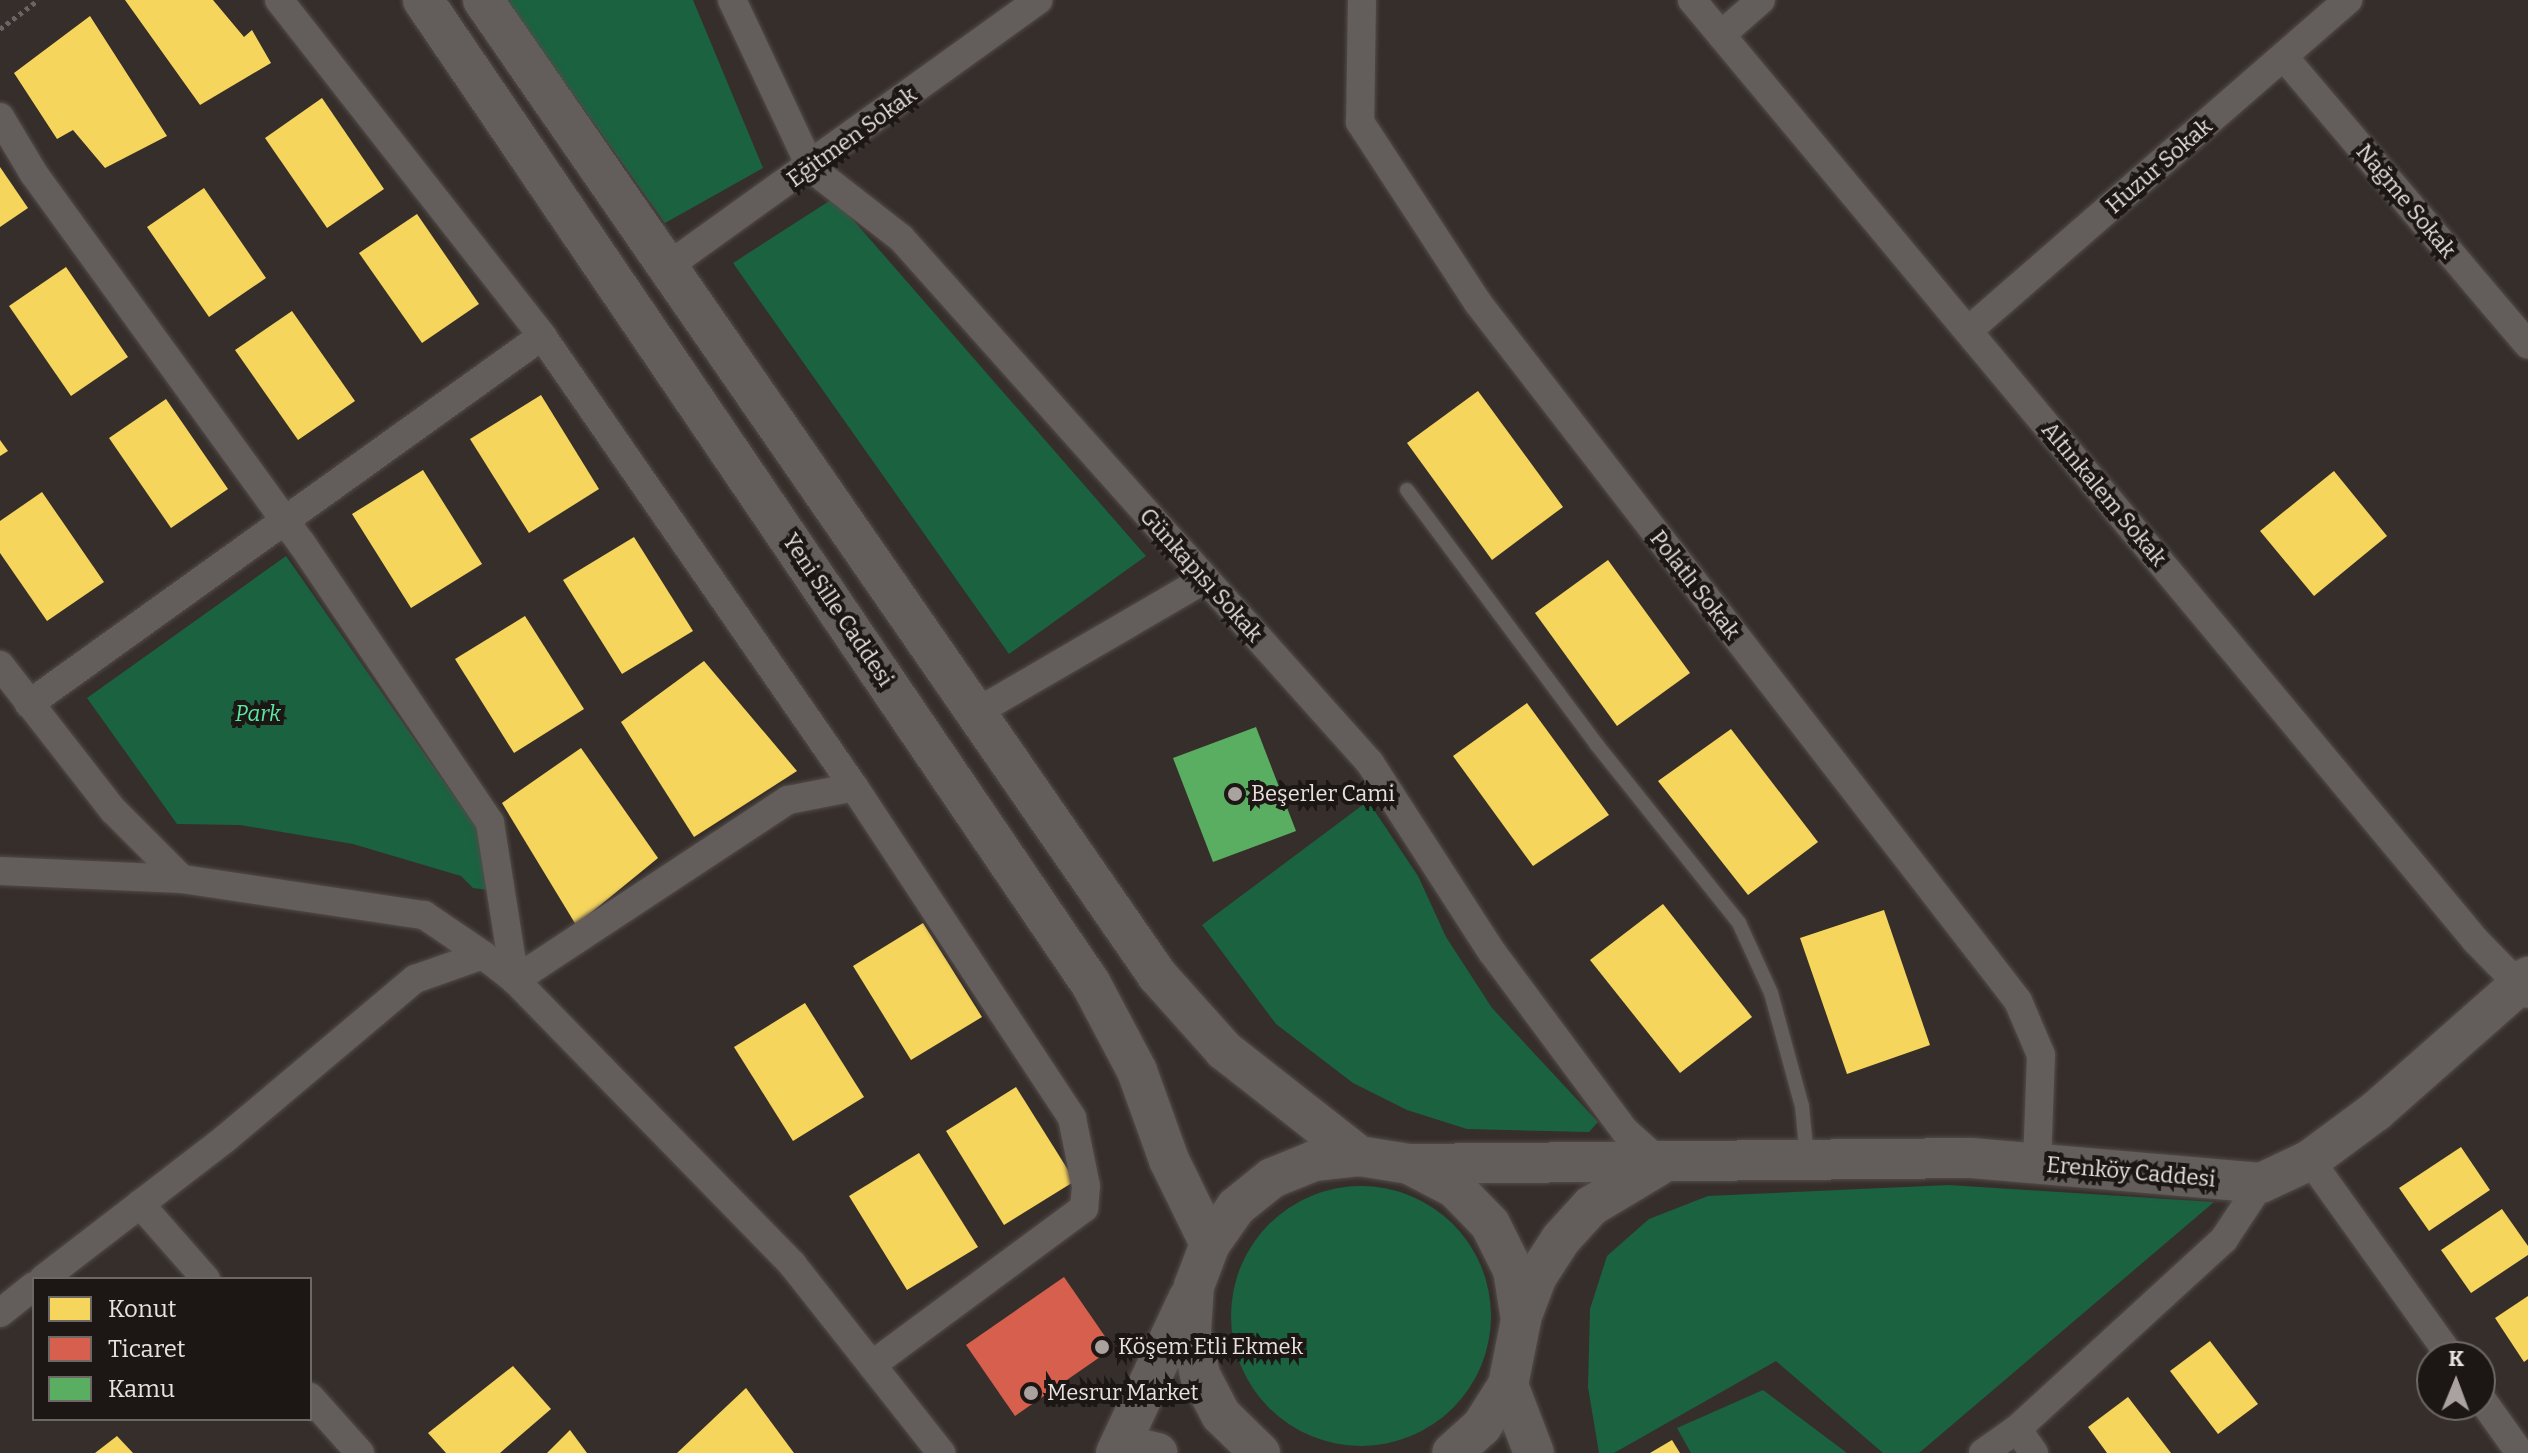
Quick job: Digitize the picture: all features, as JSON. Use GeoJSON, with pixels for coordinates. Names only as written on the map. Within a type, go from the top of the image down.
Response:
{"type":"FeatureCollection","features":[{"type":"Feature","properties":{"kind":"main road","name":"Yeni Sille Caddesi"},"geometry":{"type":"LineString","coordinates":[[423,0],[1091,984],[1137,1071],[1169,1160],[1210,1244]]}},
{"type":"Feature","properties":{"kind":"main road"},"geometry":{"type":"LineString","coordinates":[[483,0],[664,269],[1157,975],[1224,1050],[1359,1156]]}},
{"type":"Feature","properties":{"kind":"main road","name":"Erenköy Caddesi"},"geometry":{"type":"LineString","coordinates":[[1409,1164],[1662,1164],[1971,1158],[2261,1183],[2310,1160],[2376,1111],[2525,985]]}},
{"type":"Feature","properties":{"kind":"main road"},"geometry":{"type":"LineString","coordinates":[[1118,1453],[1210,1244],[1236,1207],[1272,1178],[1314,1161],[1359,1156],[1409,1164],[1455,1188],[1490,1224],[1513,1270],[1521,1320]]}},
{"type":"Feature","properties":{"kind":"main road"},"geometry":{"type":"LineString","coordinates":[[1452,1453],[1482,1426],[1508,1385],[1521,1320],[1537,1276],[1561,1239],[1591,1206],[1662,1164]]}},
{"type":"Feature","properties":{"kind":"main road"},"geometry":{"type":"LineString","coordinates":[[1194,1286],[1191,1331],[1200,1375],[1221,1415],[1260,1453]]}},
{"type":"Feature","properties":{"kind":"main road"},"geometry":{"type":"LineString","coordinates":[[1508,1385],[1534,1453]]}},
{"type":"Feature","properties":{"kind":"main road"},"geometry":{"type":"LineString","coordinates":[[1118,1453],[1136,1448],[1157,1453]]}},
{"type":"Feature","properties":{"kind":"street"},"geometry":{"type":"LineString","coordinates":[[279,0],[542,336],[854,787],[1050,1078],[1072,1118],[1086,1186],[1084,1208],[872,1365]]}},
{"type":"Feature","properties":{"kind":"street","name":"Günkapısı Sokak"},"geometry":{"type":"LineString","coordinates":[[732,0],[811,168],[901,238],[1370,763],[1492,952],[1625,1131],[1662,1164]]}},
{"type":"Feature","properties":{"kind":"street","name":"Eğitmen Sokak"},"geometry":{"type":"LineString","coordinates":[[664,269],[811,168],[1038,0]]}},
{"type":"Feature","properties":{"kind":"street","name":"Polatlı Sokak"},"geometry":{"type":"LineString","coordinates":[[1362,0],[1360,122],[1461,277],[2018,1001],[2041,1055],[2037,1164]]}},
{"type":"Feature","properties":{"kind":"street","name":"Altınkalem Sokak"},"geometry":{"type":"LineString","coordinates":[[1692,0],[2476,941],[2525,985]]}},
{"type":"Feature","properties":{"kind":"street"},"geometry":{"type":"LineString","coordinates":[[1721,35],[1761,0]]}},
{"type":"Feature","properties":{"kind":"street","name":"Huzur Sokak"},"geometry":{"type":"LineString","coordinates":[[1969,330],[2348,0]]}},
{"type":"Feature","properties":{"kind":"street","name":"Nağme Sokak"},"geometry":{"type":"LineString","coordinates":[[2284,57],[2528,345]]}},
{"type":"Feature","properties":{"kind":"street"},"geometry":{"type":"LineString","coordinates":[[0,117],[34,174],[284,518],[490,823],[515,980]]}},
{"type":"Feature","properties":{"kind":"street"},"geometry":{"type":"LineString","coordinates":[[29,704],[284,518],[542,336]]}},
{"type":"Feature","properties":{"kind":"street"},"geometry":{"type":"LineString","coordinates":[[975,713],[1205,579]]}},
{"type":"Feature","properties":{"kind":"street"},"geometry":{"type":"LineString","coordinates":[[0,665],[113,810],[182,879]]}},
{"type":"Feature","properties":{"kind":"street"},"geometry":{"type":"LineString","coordinates":[[515,980],[788,800],[854,787]]}},
{"type":"Feature","properties":{"kind":"street"},"geometry":{"type":"LineString","coordinates":[[0,871],[182,879],[424,915],[515,980],[792,1264],[941,1453]]}},
{"type":"Feature","properties":{"kind":"street"},"geometry":{"type":"LineString","coordinates":[[46,1277],[140,1204],[415,979],[483,955]]}},
{"type":"Feature","properties":{"kind":"street"},"geometry":{"type":"LineString","coordinates":[[2310,1160],[2440,1341]]}},
{"type":"Feature","properties":{"kind":"street"},"geometry":{"type":"LineString","coordinates":[[1983,1453],[2017,1429],[2224,1239],[2261,1183]]}},
{"type":"Feature","properties":{"kind":"street"},"geometry":{"type":"LineString","coordinates":[[140,1204],[204,1277]]}},
{"type":"Feature","properties":{"kind":"street"},"geometry":{"type":"LineString","coordinates":[[0,1313],[32,1288]]}},
{"type":"Feature","properties":{"kind":"street"},"geometry":{"type":"LineString","coordinates":[[312,1399],[360,1453]]}},
{"type":"Feature","properties":{"kind":"street"},"geometry":{"type":"LineString","coordinates":[[2496,1419],[2520,1453]]}},
{"type":"Feature","properties":{"kind":"street"},"geometry":{"type":"LineString","coordinates":[[2017,1429],[2034,1453]]}},
{"type":"Feature","properties":{"kind":"lane"},"geometry":{"type":"LineString","coordinates":[[1407,490],[1597,745],[1739,923],[1771,993],[1802,1106],[1807,1162]]}},
{"type":"Feature","properties":{"kind":"path"},"geometry":{"type":"LineString","coordinates":[[0,29],[38,0]]}},
{"type":"Feature","properties":{"kind":"green space"},"geometry":{"type":"Polygon","coordinates":[[[506,0],[693,0],[763,168],[665,223],[506,0]]]}},
{"type":"Feature","properties":{"kind":"green space"},"geometry":{"type":"Polygon","coordinates":[[[834,198],[1146,556],[1009,654],[733,263],[834,198]]]}},
{"type":"Feature","properties":{"kind":"green space","name":"Park"},"geometry":{"type":"Polygon","coordinates":[[[286,556],[499,860],[488,890],[473,888],[461,876],[353,844],[240,825],[177,824],[87,698],[286,556]]]}},
{"type":"Feature","properties":{"kind":"green space"},"geometry":{"type":"Polygon","coordinates":[[[1368,801],[1418,876],[1446,937],[1492,1008],[1598,1122],[1589,1132],[1467,1129],[1407,1110],[1353,1083],[1276,1024],[1202,925],[1368,801]]]}},
{"type":"Feature","properties":{"kind":"green space"},"geometry":{"type":"Polygon","coordinates":[[[1949,1185],[2214,1202],[1919,1453],[1883,1453],[1776,1361],[1614,1453],[1599,1453],[1588,1387],[1590,1309],[1607,1256],[1649,1219],[1708,1196],[1949,1185]]]}},
{"type":"Feature","properties":{"kind":"green space"},"geometry":{"type":"Polygon","coordinates":[[[1348,1186],[1374,1186],[1399,1191],[1422,1201],[1444,1215],[1462,1233],[1486,1278],[1491,1316],[1486,1354],[1476,1377],[1462,1399],[1444,1417],[1399,1441],[1374,1446],[1348,1446],[1323,1441],[1300,1431],[1278,1417],[1260,1399],[1236,1354],[1231,1329],[1231,1303],[1236,1278],[1246,1255],[1260,1233],[1278,1215],[1323,1191],[1348,1186]]]}},
{"type":"Feature","properties":{"kind":"green space"},"geometry":{"type":"Polygon","coordinates":[[[1763,1390],[1847,1453],[1691,1453],[1677,1428],[1763,1390]]]}},
{"type":"Feature","properties":{"kind":"building: Konut"},"geometry":{"type":"Polygon","coordinates":[[[125,0],[213,0],[244,37],[252,30],[271,63],[200,105],[125,0]]]}},
{"type":"Feature","properties":{"kind":"building: Konut"},"geometry":{"type":"Polygon","coordinates":[[[90,16],[167,136],[105,168],[73,130],[57,139],[14,73],[90,16]]]}},
{"type":"Feature","properties":{"kind":"building: Konut"},"geometry":{"type":"Polygon","coordinates":[[[322,98],[384,189],[327,228],[265,138],[322,98]]]}},
{"type":"Feature","properties":{"kind":"building: Konut"},"geometry":{"type":"Polygon","coordinates":[[[0,167],[28,208],[0,227],[0,167]]]}},
{"type":"Feature","properties":{"kind":"building: Konut"},"geometry":{"type":"Polygon","coordinates":[[[204,188],[266,278],[209,317],[147,227],[204,188]]]}},
{"type":"Feature","properties":{"kind":"building: Konut"},"geometry":{"type":"Polygon","coordinates":[[[417,214],[479,304],[422,343],[359,253],[417,214]]]}},
{"type":"Feature","properties":{"kind":"building: Konut"},"geometry":{"type":"Polygon","coordinates":[[[66,267],[128,357],[71,396],[9,306],[66,267]]]}},
{"type":"Feature","properties":{"kind":"building: Konut"},"geometry":{"type":"Polygon","coordinates":[[[292,311],[355,401],[298,440],[235,350],[292,311]]]}},
{"type":"Feature","properties":{"kind":"building: Konut"},"geometry":{"type":"Polygon","coordinates":[[[1478,391],[1563,507],[1492,560],[1407,443],[1478,391]]]}},
{"type":"Feature","properties":{"kind":"building: Konut"},"geometry":{"type":"Polygon","coordinates":[[[541,395],[599,489],[529,533],[470,439],[541,395]]]}},
{"type":"Feature","properties":{"kind":"building: Konut"},"geometry":{"type":"Polygon","coordinates":[[[166,399],[228,489],[171,528],[109,438],[166,399]]]}},
{"type":"Feature","properties":{"kind":"building: Konut"},"geometry":{"type":"Polygon","coordinates":[[[0,440],[8,451],[0,456],[0,440]]]}},
{"type":"Feature","properties":{"kind":"building: Konut"},"geometry":{"type":"Polygon","coordinates":[[[423,470],[482,564],[411,608],[352,514],[423,470]]]}},
{"type":"Feature","properties":{"kind":"building: Konut"},"geometry":{"type":"Polygon","coordinates":[[[2334,471],[2387,536],[2314,596],[2260,531],[2334,471]]]}},
{"type":"Feature","properties":{"kind":"building: Konut"},"geometry":{"type":"Polygon","coordinates":[[[42,492],[104,582],[47,621],[0,553],[0,521],[42,492]]]}},
{"type":"Feature","properties":{"kind":"building: Konut"},"geometry":{"type":"Polygon","coordinates":[[[634,537],[693,631],[622,674],[563,580],[634,537]]]}},
{"type":"Feature","properties":{"kind":"building: Konut"},"geometry":{"type":"Polygon","coordinates":[[[1608,560],[1690,673],[1617,726],[1535,613],[1608,560]]]}},
{"type":"Feature","properties":{"kind":"building: Konut"},"geometry":{"type":"Polygon","coordinates":[[[525,616],[584,709],[514,753],[455,659],[525,616]]]}},
{"type":"Feature","properties":{"kind":"building: Konut"},"geometry":{"type":"Polygon","coordinates":[[[704,661],[797,771],[694,837],[621,722],[704,661]]]}},
{"type":"Feature","properties":{"kind":"building: Konut"},"geometry":{"type":"Polygon","coordinates":[[[1527,703],[1609,815],[1533,866],[1453,756],[1527,703]]]}},
{"type":"Feature","properties":{"kind":"building: Konut"},"geometry":{"type":"Polygon","coordinates":[[[1731,729],[1818,842],[1748,895],[1658,781],[1731,729]]]}},
{"type":"Feature","properties":{"kind":"building: Konut"},"geometry":{"type":"Polygon","coordinates":[[[581,748],[658,858],[576,925],[502,803],[581,748]]]}},
{"type":"Feature","properties":{"kind":"building: Konut"},"geometry":{"type":"Polygon","coordinates":[[[1663,904],[1752,1017],[1680,1073],[1590,960],[1663,904]]]}},
{"type":"Feature","properties":{"kind":"building: Konut"},"geometry":{"type":"Polygon","coordinates":[[[1884,910],[1930,1045],[1847,1074],[1800,938],[1884,910]]]}},
{"type":"Feature","properties":{"kind":"building: Konut"},"geometry":{"type":"Polygon","coordinates":[[[923,923],[982,1017],[911,1060],[853,966],[923,923]]]}},
{"type":"Feature","properties":{"kind":"building: Konut"},"geometry":{"type":"Polygon","coordinates":[[[805,1003],[864,1097],[793,1141],[734,1047],[805,1003]]]}},
{"type":"Feature","properties":{"kind":"building: Konut"},"geometry":{"type":"Polygon","coordinates":[[[1016,1087],[1075,1181],[1004,1225],[946,1131],[1016,1087]]]}},
{"type":"Feature","properties":{"kind":"building: Konut"},"geometry":{"type":"Polygon","coordinates":[[[2461,1147],[2490,1190],[2429,1231],[2399,1188],[2461,1147]]]}},
{"type":"Feature","properties":{"kind":"building: Konut"},"geometry":{"type":"Polygon","coordinates":[[[919,1153],[978,1247],[907,1290],[849,1196],[919,1153]]]}},
{"type":"Feature","properties":{"kind":"building: Konut"},"geometry":{"type":"Polygon","coordinates":[[[2502,1209],[2528,1246],[2528,1255],[2471,1293],[2441,1250],[2502,1209]]]}},
{"type":"Feature","properties":{"kind":"building: Konut"},"geometry":{"type":"Polygon","coordinates":[[[2528,1296],[2528,1359],[2524,1362],[2495,1318],[2528,1296]]]}},
{"type":"Feature","properties":{"kind":"building: Konut"},"geometry":{"type":"Polygon","coordinates":[[[2210,1341],[2258,1404],[2218,1434],[2170,1371],[2210,1341]]]}},
{"type":"Feature","properties":{"kind":"building: Konut"},"geometry":{"type":"Polygon","coordinates":[[[513,1366],[551,1409],[500,1453],[446,1453],[428,1433],[513,1366]]]}},
{"type":"Feature","properties":{"kind":"building: Konut"},"geometry":{"type":"Polygon","coordinates":[[[746,1388],[794,1453],[677,1453],[746,1388]]]}},
{"type":"Feature","properties":{"kind":"building: Konut"},"geometry":{"type":"Polygon","coordinates":[[[2128,1397],[2171,1453],[2107,1453],[2088,1427],[2128,1397]]]}},
{"type":"Feature","properties":{"kind":"building: Konut"},"geometry":{"type":"Polygon","coordinates":[[[570,1430],[587,1453],[547,1453],[570,1430]]]}},
{"type":"Feature","properties":{"kind":"building: Konut"},"geometry":{"type":"Polygon","coordinates":[[[117,1436],[133,1453],[95,1453],[117,1436]]]}},
{"type":"Feature","properties":{"kind":"building: Konut"},"geometry":{"type":"Polygon","coordinates":[[[1672,1440],[1680,1453],[1650,1453],[1672,1440]]]}},
{"type":"Feature","properties":{"kind":"building: Ticaret"},"geometry":{"type":"Polygon","coordinates":[[[1064,1277],[1113,1348],[1015,1416],[966,1345],[1064,1277]]]}},
{"type":"Feature","properties":{"kind":"building: Kamu","name":"Beşerler Cami"},"geometry":{"type":"Polygon","coordinates":[[[1256,727],[1296,831],[1213,862],[1173,758],[1256,727]]]}},
{"type":"Feature","properties":{"kind":"place","name":"Beşerler Cami"},"geometry":{"type":"Point","coordinates":[1235,794]}},
{"type":"Feature","properties":{"kind":"place","name":"Köşem Etli Ekmek"},"geometry":{"type":"Point","coordinates":[1102,1347]}},
{"type":"Feature","properties":{"kind":"place","name":"Mesrur Market"},"geometry":{"type":"Point","coordinates":[1031,1393]}}]}
